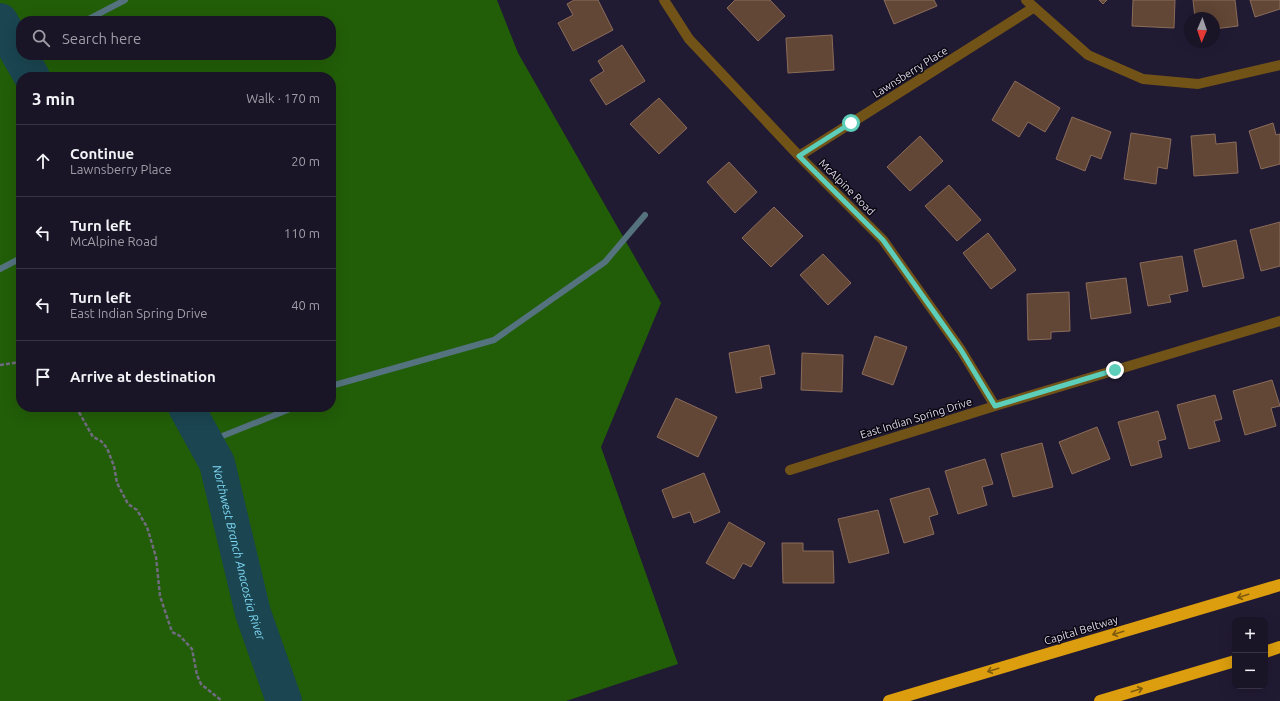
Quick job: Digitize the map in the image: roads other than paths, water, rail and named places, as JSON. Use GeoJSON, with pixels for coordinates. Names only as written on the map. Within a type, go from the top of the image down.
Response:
{"type":"FeatureCollection","features":[{"type":"Feature","properties":{"kind":"highway","name":"Capital Beltway"},"geometry":{"type":"LineString","coordinates":[[888,701],[1280,585]]}},
{"type":"Feature","properties":{"kind":"highway"},"geometry":{"type":"LineString","coordinates":[[1268,651],[1280,647]]}},
{"type":"Feature","properties":{"kind":"highway"},"geometry":{"type":"LineString","coordinates":[[1100,701],[1232,662]]}},
{"type":"Feature","properties":{"kind":"street","name":"McAlpine Road"},"geometry":{"type":"LineString","coordinates":[[664,0],[689,39],[799,156],[883,240],[961,350],[995,406]]}},
{"type":"Feature","properties":{"kind":"street"},"geometry":{"type":"LineString","coordinates":[[1026,0],[1033,8],[1088,56],[1143,79],[1198,84],[1280,65]]}},
{"type":"Feature","properties":{"kind":"street","name":"Lawnsberry Place"},"geometry":{"type":"LineString","coordinates":[[799,156],[1033,8]]}},
{"type":"Feature","properties":{"kind":"street","name":"East Indian Spring Drive"},"geometry":{"type":"LineString","coordinates":[[790,470],[995,406],[1280,321]]}},
{"type":"Feature","properties":{"kind":"waterway"},"geometry":{"type":"LineString","coordinates":[[95,16],[125,0]]}},
{"type":"Feature","properties":{"kind":"waterway","name":"Northwest Branch Anacostia River"},"geometry":{"type":"LineString","coordinates":[[0,21],[16,49]]}},
{"type":"Feature","properties":{"kind":"waterway","name":"Northwest Branch Anacostia River"},"geometry":{"type":"LineString","coordinates":[[22,60],[29,72]]}},
{"type":"Feature","properties":{"kind":"waterway"},"geometry":{"type":"LineString","coordinates":[[336,385],[494,340],[605,262],[645,215]]}},
{"type":"Feature","properties":{"kind":"waterway"},"geometry":{"type":"LineString","coordinates":[[0,269],[16,261]]}},
{"type":"Feature","properties":{"kind":"waterway","name":"Northwest Branch Anacostia River"},"geometry":{"type":"LineString","coordinates":[[189,412],[217,463],[253,613],[284,701]]}},
{"type":"Feature","properties":{"kind":"waterway"},"geometry":{"type":"LineString","coordinates":[[205,443],[282,412]]}}]}
